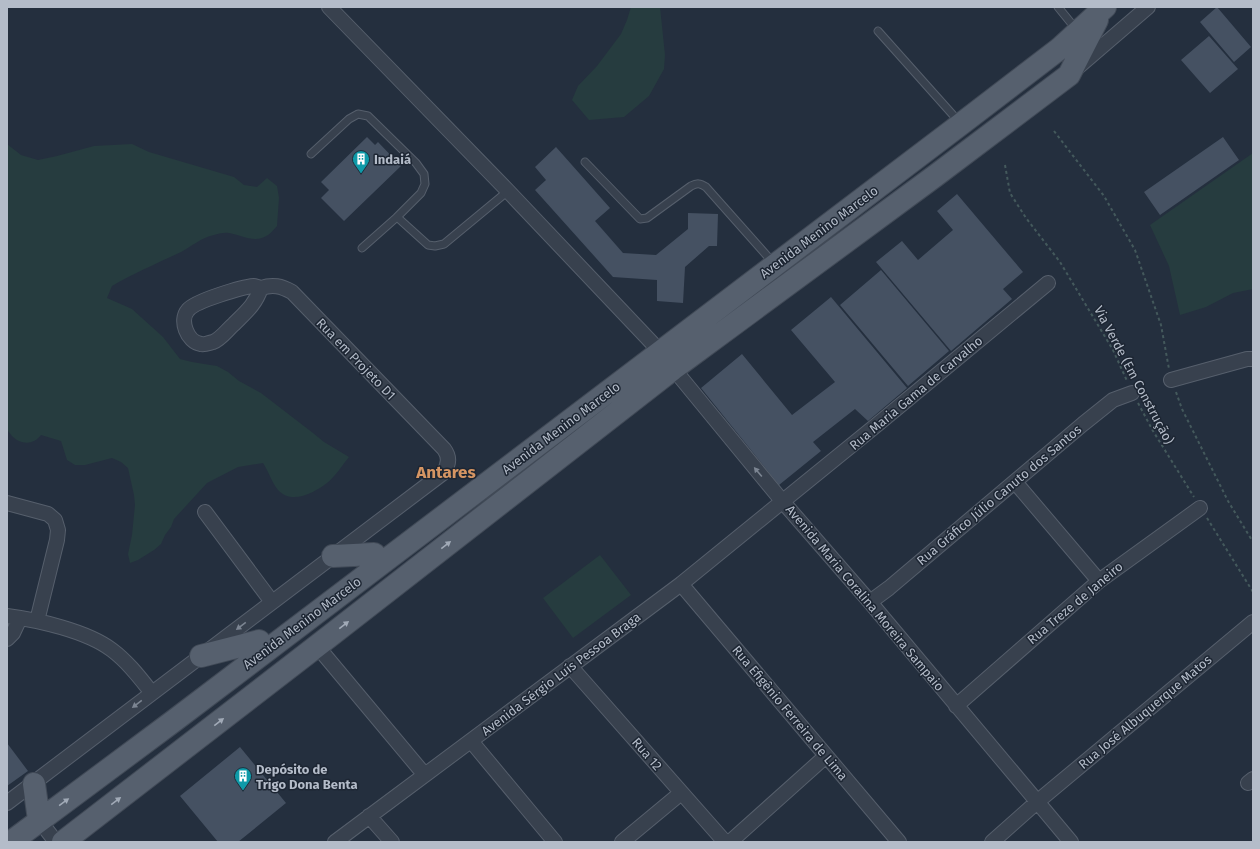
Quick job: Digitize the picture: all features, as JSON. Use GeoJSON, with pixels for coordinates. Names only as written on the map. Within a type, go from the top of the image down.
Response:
{"type":"FeatureCollection","features":[{"type":"Feature","properties":{"kind":"main road"},"geometry":{"type":"LineString","coordinates":[[63,842],[317,646],[662,355],[811,267],[1069,75],[1099,8]]}},
{"type":"Feature","properties":{"kind":"main road","name":"Avenida Menino Marcelo"},"geometry":{"type":"LineString","coordinates":[[7,826],[36,803],[259,641],[374,554],[662,355],[769,258],[953,115],[1064,15],[1099,8]]}},
{"type":"Feature","properties":{"kind":"main road","name":"Avenida Menino Marcelo"},"geometry":{"type":"LineString","coordinates":[[11,842],[36,803],[174,720],[662,355],[750,284],[1053,53],[1099,8]]}},
{"type":"Feature","properties":{"kind":"main road"},"geometry":{"type":"LineString","coordinates":[[750,284],[811,267]]}},
{"type":"Feature","properties":{"kind":"main road"},"geometry":{"type":"LineString","coordinates":[[333,556],[374,554]]}},
{"type":"Feature","properties":{"kind":"main road"},"geometry":{"type":"LineString","coordinates":[[201,656],[259,641]]}},
{"type":"Feature","properties":{"kind":"street"},"geometry":{"type":"LineString","coordinates":[[1069,75],[1148,7]]}},
{"type":"Feature","properties":{"kind":"street","name":"Avenida Maria Coralina Moreira Sampaio"},"geometry":{"type":"LineString","coordinates":[[336,9],[662,355],[783,502],[870,602],[1071,842]]}},
{"type":"Feature","properties":{"kind":"street","name":"Rua Maria Gama de Carvalho"},"geometry":{"type":"LineString","coordinates":[[783,502],[1048,283]]}},
{"type":"Feature","properties":{"kind":"street","name":"Rua em Projeto D1"},"geometry":{"type":"LineString","coordinates":[[261,288],[257,299],[251,307],[218,340],[205,344],[199,344],[193,340],[185,329],[183,322],[184,316],[195,304],[246,287],[261,288],[275,285],[283,287],[292,292],[444,449]]}},
{"type":"Feature","properties":{"kind":"street"},"geometry":{"type":"LineString","coordinates":[[1171,380],[1247,359],[1253,359]]}},
{"type":"Feature","properties":{"kind":"street","name":"Rua Gráfico Júlio Canuto dos Santos"},"geometry":{"type":"LineString","coordinates":[[870,602],[890,588],[1113,400],[1132,393]]}},
{"type":"Feature","properties":{"kind":"street","name":"Avenida Menino Marcelo"},"geometry":{"type":"LineString","coordinates":[[7,803],[36,803],[152,693],[443,473],[446,469],[448,460],[447,453],[444,449]]}},
{"type":"Feature","properties":{"kind":"street"},"geometry":{"type":"LineString","coordinates":[[1015,482],[1098,581]]}},
{"type":"Feature","properties":{"kind":"street","name":"Avenida Sérgio Luís Pessoa Braga"},"geometry":{"type":"LineString","coordinates":[[335,842],[424,774],[471,741],[681,584],[783,502]]}},
{"type":"Feature","properties":{"kind":"street"},"geometry":{"type":"LineString","coordinates":[[7,503],[48,514],[54,520],[58,530],[57,540],[37,621]]}},
{"type":"Feature","properties":{"kind":"street","name":"Rua Treze de Janeiro"},"geometry":{"type":"LineString","coordinates":[[956,706],[1098,581],[1200,508]]}},
{"type":"Feature","properties":{"kind":"street"},"geometry":{"type":"LineString","coordinates":[[205,512],[272,602]]}},
{"type":"Feature","properties":{"kind":"street","name":"Rua Efigênio Ferreira de Lima"},"geometry":{"type":"LineString","coordinates":[[681,584],[899,842]]}},
{"type":"Feature","properties":{"kind":"street"},"geometry":{"type":"LineString","coordinates":[[7,639],[13,633],[14,617],[64,628],[92,639],[112,650],[128,664],[152,693]]}},
{"type":"Feature","properties":{"kind":"street","name":"Rua José Albuquerque Matos"},"geometry":{"type":"LineString","coordinates":[[992,842],[1037,802],[1253,622]]}},
{"type":"Feature","properties":{"kind":"street"},"geometry":{"type":"LineString","coordinates":[[317,646],[424,774]]}},
{"type":"Feature","properties":{"kind":"street","name":"Rua 12"},"geometry":{"type":"LineString","coordinates":[[570,666],[725,842]]}},
{"type":"Feature","properties":{"kind":"street"},"geometry":{"type":"LineString","coordinates":[[471,741],[555,842]]}},
{"type":"Feature","properties":{"kind":"street"},"geometry":{"type":"LineString","coordinates":[[730,842],[826,756]]}},
{"type":"Feature","properties":{"kind":"street"},"geometry":{"type":"LineString","coordinates":[[622,842],[682,793]]}},
{"type":"Feature","properties":{"kind":"street"},"geometry":{"type":"LineString","coordinates":[[36,803],[56,842]]}},
{"type":"Feature","properties":{"kind":"street"},"geometry":{"type":"LineString","coordinates":[[369,816],[392,842]]}},
{"type":"Feature","properties":{"kind":"lane"},"geometry":{"type":"LineString","coordinates":[[878,31],[953,115]]}},
{"type":"Feature","properties":{"kind":"lane"},"geometry":{"type":"LineString","coordinates":[[311,154],[348,119],[358,114],[368,116],[416,163],[424,174],[425,184],[421,193],[362,248]]}},
{"type":"Feature","properties":{"kind":"lane"},"geometry":{"type":"LineString","coordinates":[[586,162],[640,219],[646,218],[691,186],[701,184],[706,187],[769,258]]}},
{"type":"Feature","properties":{"kind":"lane"},"geometry":{"type":"LineString","coordinates":[[397,217],[428,245],[435,246],[444,244],[508,191]]}},
{"type":"Feature","properties":{"kind":"path"},"geometry":{"type":"LineString","coordinates":[[1054,131],[1104,196],[1136,250],[1161,325],[1171,380],[1182,409],[1228,501],[1253,542]]}},
{"type":"Feature","properties":{"kind":"path","name":"Via Verde (Em Construção)"},"geometry":{"type":"LineString","coordinates":[[1005,165],[1010,193],[1026,218],[1060,262],[1113,350],[1132,393],[1153,431],[1253,592]]}},
{"type":"Feature","properties":{"kind":"green space"},"geometry":{"type":"Polygon","coordinates":[[[631,7],[660,7],[665,55],[664,69],[649,96],[624,117],[589,120],[572,100],[578,86],[597,66],[621,34],[631,7]]]}},
{"type":"Feature","properties":{"kind":"green space"},"geometry":{"type":"Polygon","coordinates":[[[7,144],[21,155],[38,160],[94,146],[132,144],[149,152],[234,177],[244,185],[257,187],[267,178],[277,186],[279,198],[277,226],[268,235],[258,239],[227,233],[209,236],[181,252],[137,272],[112,286],[107,298],[132,309],[163,337],[180,359],[217,366],[228,372],[239,381],[261,393],[324,442],[349,457],[330,480],[322,487],[309,494],[290,497],[278,490],[263,463],[238,467],[207,483],[174,519],[161,544],[138,560],[130,563],[128,554],[132,535],[135,505],[128,468],[121,462],[112,458],[85,465],[75,465],[67,460],[61,441],[41,435],[36,440],[27,443],[20,442],[7,430],[7,144]]]}},
{"type":"Feature","properties":{"kind":"green space"},"geometry":{"type":"Polygon","coordinates":[[[1253,153],[1253,289],[1233,293],[1206,307],[1180,315],[1169,266],[1150,225],[1253,153]]]}},
{"type":"Feature","properties":{"kind":"green space"},"geometry":{"type":"Polygon","coordinates":[[[600,555],[631,595],[573,638],[543,598],[600,555]]]}},
{"type":"Feature","properties":{"kind":"building"},"geometry":{"type":"Polygon","coordinates":[[[1217,7],[1251,47],[1234,62],[1200,22],[1217,7]]]}},
{"type":"Feature","properties":{"kind":"building"},"geometry":{"type":"Polygon","coordinates":[[[1209,36],[1238,69],[1210,93],[1181,60],[1209,36]]]}},
{"type":"Feature","properties":{"kind":"building","name":"Indaiá"},"geometry":{"type":"Polygon","coordinates":[[[367,137],[375,145],[378,142],[401,166],[344,221],[321,198],[329,190],[321,182],[367,137]]]}},
{"type":"Feature","properties":{"kind":"building"},"geometry":{"type":"Polygon","coordinates":[[[1223,137],[1239,160],[1160,215],[1144,192],[1223,137]]]}},
{"type":"Feature","properties":{"kind":"building"},"geometry":{"type":"Polygon","coordinates":[[[556,147],[610,208],[595,221],[623,253],[656,255],[688,229],[688,213],[718,214],[717,246],[709,246],[685,267],[683,303],[657,301],[657,280],[613,277],[535,190],[546,180],[535,167],[556,147]]]}},
{"type":"Feature","properties":{"kind":"building"},"geometry":{"type":"Polygon","coordinates":[[[957,194],[1023,272],[1003,289],[1012,299],[951,351],[876,262],[902,241],[918,260],[953,230],[937,211],[957,194]]]}},
{"type":"Feature","properties":{"kind":"building"},"geometry":{"type":"Polygon","coordinates":[[[881,270],[949,351],[908,386],[840,305],[881,270]]]}},
{"type":"Feature","properties":{"kind":"building"},"geometry":{"type":"Polygon","coordinates":[[[831,297],[907,388],[868,421],[855,409],[813,442],[821,451],[779,485],[701,388],[742,354],[792,415],[835,382],[791,330],[831,297]]]}},
{"type":"Feature","properties":{"kind":"building"},"geometry":{"type":"Polygon","coordinates":[[[7,743],[28,771],[7,786],[7,743]]]}},
{"type":"Feature","properties":{"kind":"building","name":"Depósito de Trigo Dona Benta"},"geometry":{"type":"Polygon","coordinates":[[[240,747],[286,803],[238,842],[218,842],[180,796],[240,747]]]}},
{"type":"Feature","properties":{"kind":"place","name":"Indaiá"},"geometry":{"type":"Point","coordinates":[361,174]}},
{"type":"Feature","properties":{"kind":"place","name":"Depósito de Trigo Dona Benta"},"geometry":{"type":"Point","coordinates":[243,791]}},
{"type":"Feature","properties":{"kind":"district","name":"Antares"},"geometry":{"type":"Point","coordinates":[446,472]}}]}
